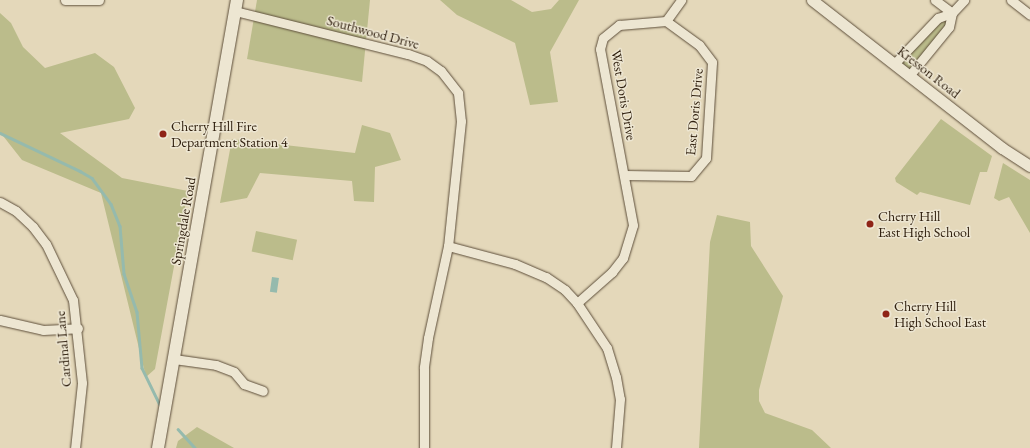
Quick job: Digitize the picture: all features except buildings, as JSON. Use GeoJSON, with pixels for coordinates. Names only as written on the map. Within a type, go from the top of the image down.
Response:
{"type":"FeatureCollection","features":[{"type":"Feature","properties":{"kind":"main road","name":"Springdale Road"},"geometry":{"type":"LineString","coordinates":[[158,448],[236,6]]}},
{"type":"Feature","properties":{"kind":"street"},"geometry":{"type":"LineString","coordinates":[[66,0],[99,0]]}},
{"type":"Feature","properties":{"kind":"street"},"geometry":{"type":"LineString","coordinates":[[666,21],[681,0]]}},
{"type":"Feature","properties":{"kind":"street","name":"Kresson Road"},"geometry":{"type":"LineString","coordinates":[[812,0],[1002,148],[1030,166]]}},
{"type":"Feature","properties":{"kind":"street"},"geometry":{"type":"LineString","coordinates":[[935,0],[952,13]]}},
{"type":"Feature","properties":{"kind":"street"},"geometry":{"type":"LineString","coordinates":[[894,64],[938,18],[952,13],[964,0]]}},
{"type":"Feature","properties":{"kind":"street"},"geometry":{"type":"LineString","coordinates":[[1011,0],[1030,15]]}},
{"type":"Feature","properties":{"kind":"street","name":"Southwood Drive"},"geometry":{"type":"LineString","coordinates":[[236,6],[408,54],[427,61],[446,77],[458,94],[461,121],[448,246],[428,338],[424,368],[424,448]]}},
{"type":"Feature","properties":{"kind":"street"},"geometry":{"type":"LineString","coordinates":[[909,76],[949,27],[952,13]]}},
{"type":"Feature","properties":{"kind":"street","name":"East Doris Drive"},"geometry":{"type":"LineString","coordinates":[[625,176],[691,176],[706,158],[712,62],[699,45],[666,21]]}},
{"type":"Feature","properties":{"kind":"street","name":"West Doris Drive"},"geometry":{"type":"LineString","coordinates":[[625,176],[600,49],[603,38],[620,25],[666,21]]}},
{"type":"Feature","properties":{"kind":"street"},"geometry":{"type":"LineString","coordinates":[[577,303],[612,272],[627,248],[633,225],[625,176]]}},
{"type":"Feature","properties":{"kind":"street","name":"Cardinal Lane"},"geometry":{"type":"LineString","coordinates":[[0,202],[16,211],[33,227],[46,244],[69,289],[78,328],[82,383],[75,448]]}},
{"type":"Feature","properties":{"kind":"street"},"geometry":{"type":"LineString","coordinates":[[448,246],[515,264],[546,277],[565,290],[577,303],[607,348],[616,377],[620,399],[616,448]]}},
{"type":"Feature","properties":{"kind":"street"},"geometry":{"type":"LineString","coordinates":[[0,320],[43,330],[78,328]]}},
{"type":"Feature","properties":{"kind":"street"},"geometry":{"type":"LineString","coordinates":[[174,359],[216,365],[234,372],[244,384],[263,391]]}},
{"type":"Feature","properties":{"kind":"green space"},"geometry":{"type":"Polygon","coordinates":[[[257,0],[370,0],[362,82],[247,59],[257,0]]]}},
{"type":"Feature","properties":{"kind":"green space"},"geometry":{"type":"Polygon","coordinates":[[[440,0],[511,0],[532,12],[551,9],[559,0],[579,0],[550,52],[558,102],[530,105],[515,43],[457,15],[440,0]]]}},
{"type":"Feature","properties":{"kind":"green space"},"geometry":{"type":"Polygon","coordinates":[[[0,13],[11,23],[23,47],[45,68],[95,53],[114,67],[135,108],[129,119],[60,133],[122,178],[188,191],[155,369],[146,377],[101,193],[22,160],[0,132],[0,13]]]}},
{"type":"Feature","properties":{"kind":"green space"},"geometry":{"type":"Polygon","coordinates":[[[952,13],[949,27],[909,76],[894,64],[938,18],[952,13]]]}},
{"type":"Feature","properties":{"kind":"green space"},"geometry":{"type":"Polygon","coordinates":[[[941,119],[992,156],[987,172],[980,172],[970,205],[920,192],[917,195],[896,182],[895,178],[941,119]]]}},
{"type":"Feature","properties":{"kind":"green space"},"geometry":{"type":"Polygon","coordinates":[[[362,125],[390,133],[401,160],[375,167],[374,202],[354,201],[352,181],[260,173],[247,198],[220,203],[232,139],[355,153],[362,125]]]}},
{"type":"Feature","properties":{"kind":"green space"},"geometry":{"type":"Polygon","coordinates":[[[1003,163],[1030,180],[1030,233],[1009,197],[999,201],[994,198],[1003,163]]]}},
{"type":"Feature","properties":{"kind":"green space"},"geometry":{"type":"Polygon","coordinates":[[[717,215],[750,222],[751,246],[783,296],[759,390],[759,401],[765,413],[812,430],[831,448],[699,448],[710,242],[717,215]]]}},
{"type":"Feature","properties":{"kind":"green space"},"geometry":{"type":"Polygon","coordinates":[[[256,231],[297,240],[293,260],[252,252],[256,231]]]}},
{"type":"Feature","properties":{"kind":"green space"},"geometry":{"type":"Polygon","coordinates":[[[197,427],[234,448],[176,448],[178,441],[197,427]]]}},
{"type":"Feature","properties":{"kind":"water"},"geometry":{"type":"Polygon","coordinates":[[[272,277],[279,278],[277,293],[270,292],[272,277]]]}},
{"type":"Feature","properties":{"kind":"waterway"},"geometry":{"type":"LineString","coordinates":[[0,133],[92,178],[111,204],[120,226],[124,274],[137,312],[142,368],[160,405]]}},
{"type":"Feature","properties":{"kind":"waterway"},"geometry":{"type":"LineString","coordinates":[[178,429],[195,448]]}},
{"type":"Feature","properties":{"kind":"place","name":"Cherry Hill Fire Department Station 4"},"geometry":{"type":"Point","coordinates":[163,134]}},
{"type":"Feature","properties":{"kind":"place","name":"Cherry Hill East High School"},"geometry":{"type":"Point","coordinates":[870,224]}},
{"type":"Feature","properties":{"kind":"place","name":"Cherry Hill High School East"},"geometry":{"type":"Point","coordinates":[886,314]}}]}
